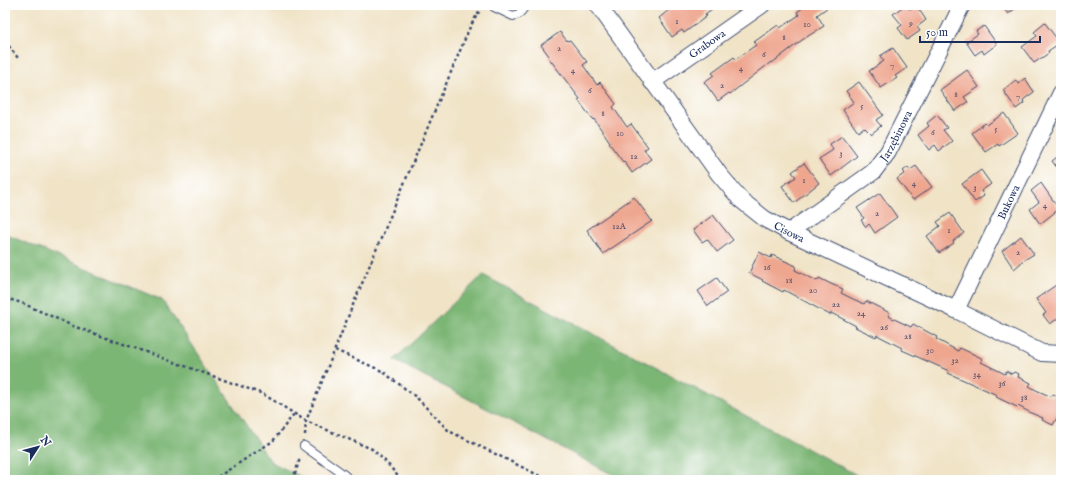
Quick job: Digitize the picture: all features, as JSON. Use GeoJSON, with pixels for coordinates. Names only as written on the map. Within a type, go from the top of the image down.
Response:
{"type":"FeatureCollection","features":[{"type":"Feature","properties":{"kind":"street","name":"Cisowa"},"geometry":{"type":"LineString","coordinates":[[598,5],[719,174],[741,200],[765,219],[789,232],[956,310],[1042,353],[1061,354]]}},
{"type":"Feature","properties":{"kind":"street","name":"Grabowa"},"geometry":{"type":"LineString","coordinates":[[652,82],[762,5]]}},
{"type":"Feature","properties":{"kind":"street","name":"Jarzębinowa"},"geometry":{"type":"LineString","coordinates":[[789,232],[873,172],[888,152],[962,5]]}},
{"type":"Feature","properties":{"kind":"street","name":"Bukowa"},"geometry":{"type":"LineString","coordinates":[[956,310],[1061,93]]}},
{"type":"Feature","properties":{"kind":"lane"},"geometry":{"type":"LineString","coordinates":[[492,5],[513,16],[519,14],[526,5]]}},
{"type":"Feature","properties":{"kind":"lane"},"geometry":{"type":"LineString","coordinates":[[304,446],[350,480]]}},
{"type":"Feature","properties":{"kind":"path"},"geometry":{"type":"LineString","coordinates":[[306,421],[464,42],[482,5]]}},
{"type":"Feature","properties":{"kind":"path"},"geometry":{"type":"LineString","coordinates":[[5,41],[18,58]]}},
{"type":"Feature","properties":{"kind":"path"},"geometry":{"type":"LineString","coordinates":[[5,298],[22,303],[74,326],[263,394],[306,421],[372,449],[387,463],[401,480]]}},
{"type":"Feature","properties":{"kind":"path"},"geometry":{"type":"LineString","coordinates":[[335,350],[382,371],[416,397],[449,431],[548,480]]}},
{"type":"Feature","properties":{"kind":"path"},"geometry":{"type":"LineString","coordinates":[[213,480],[273,441],[294,414]]}},
{"type":"Feature","properties":{"kind":"green space"},"geometry":{"type":"Polygon","coordinates":[[[5,234],[162,300],[271,462],[308,480],[5,480],[5,234]]]}},
{"type":"Feature","properties":{"kind":"green space"},"geometry":{"type":"Polygon","coordinates":[[[483,275],[866,480],[623,480],[394,360],[483,275]]]}},
{"type":"Feature","properties":{"kind":"building"},"geometry":{"type":"Polygon","coordinates":[[[675,5],[718,5],[705,14],[707,16],[684,33],[682,30],[672,37],[659,18],[675,5]]]}},
{"type":"Feature","properties":{"kind":"building"},"geometry":{"type":"Polygon","coordinates":[[[807,5],[831,5],[817,15],[824,26],[802,40],[730,94],[729,93],[718,101],[704,82],[714,75],[712,73],[734,57],[736,59],[756,45],[754,42],[778,25],[780,28],[799,15],[797,12],[807,5]]]}},
{"type":"Feature","properties":{"kind":"building"},"geometry":{"type":"Polygon","coordinates":[[[905,5],[910,9],[916,5],[926,20],[917,27],[920,31],[907,40],[898,28],[902,25],[893,14],[905,5]]]}},
{"type":"Feature","properties":{"kind":"building"},"geometry":{"type":"Polygon","coordinates":[[[1001,5],[1020,5],[1008,14],[1001,5]]]}},
{"type":"Feature","properties":{"kind":"building"},"geometry":{"type":"Polygon","coordinates":[[[1045,23],[1060,43],[1048,51],[1049,53],[1034,63],[1022,47],[1037,36],[1034,32],[1045,23]]]}},
{"type":"Feature","properties":{"kind":"building"},"geometry":{"type":"Polygon","coordinates":[[[984,26],[997,44],[984,54],[982,50],[975,55],[966,42],[978,34],[976,31],[984,26]]]}},
{"type":"Feature","properties":{"kind":"building"},"geometry":{"type":"Polygon","coordinates":[[[560,32],[567,41],[570,40],[587,62],[583,65],[597,85],[600,82],[616,104],[613,107],[627,127],[631,124],[648,147],[644,150],[651,159],[632,173],[609,143],[610,142],[594,119],[593,120],[578,100],[580,99],[548,57],[549,56],[541,45],[560,32]]]}},
{"type":"Feature","properties":{"kind":"building"},"geometry":{"type":"Polygon","coordinates":[[[893,48],[907,68],[895,76],[897,78],[881,88],[869,71],[884,61],[880,56],[893,48]]]}},
{"type":"Feature","properties":{"kind":"building"},"geometry":{"type":"Polygon","coordinates":[[[967,70],[979,87],[964,97],[968,102],[955,111],[940,90],[967,70]]]}},
{"type":"Feature","properties":{"kind":"building"},"geometry":{"type":"Polygon","coordinates":[[[1025,78],[1034,92],[1023,100],[1024,103],[1016,109],[1003,90],[1016,80],[1018,84],[1025,78]]]}},
{"type":"Feature","properties":{"kind":"building"},"geometry":{"type":"Polygon","coordinates":[[[859,82],[883,115],[876,120],[881,126],[871,134],[864,127],[858,132],[843,110],[854,102],[846,91],[859,82]]]}},
{"type":"Feature","properties":{"kind":"building"},"geometry":{"type":"Polygon","coordinates":[[[1004,113],[1018,133],[999,146],[998,144],[986,152],[972,133],[985,123],[987,125],[1004,113]]]}},
{"type":"Feature","properties":{"kind":"building"},"geometry":{"type":"Polygon","coordinates":[[[937,115],[947,128],[943,130],[952,141],[939,151],[935,145],[929,150],[918,135],[929,126],[927,123],[937,115]]]}},
{"type":"Feature","properties":{"kind":"building"},"geometry":{"type":"Polygon","coordinates":[[[842,136],[857,156],[831,176],[819,159],[833,150],[830,144],[842,136]]]}},
{"type":"Feature","properties":{"kind":"building"},"geometry":{"type":"Polygon","coordinates":[[[1061,154],[1061,173],[1052,161],[1061,154]]]}},
{"type":"Feature","properties":{"kind":"building"},"geometry":{"type":"Polygon","coordinates":[[[804,163],[819,183],[794,203],[782,186],[796,177],[792,172],[804,163]]]}},
{"type":"Feature","properties":{"kind":"building"},"geometry":{"type":"Polygon","coordinates":[[[916,166],[932,187],[913,200],[897,179],[905,173],[903,171],[908,167],[910,170],[916,166]]]}},
{"type":"Feature","properties":{"kind":"building"},"geometry":{"type":"Polygon","coordinates":[[[981,170],[991,184],[981,191],[984,196],[975,202],[962,184],[981,170]]]}},
{"type":"Feature","properties":{"kind":"building"},"geometry":{"type":"Polygon","coordinates":[[[1041,183],[1059,209],[1040,224],[1030,209],[1039,202],[1031,191],[1041,183]]]}},
{"type":"Feature","properties":{"kind":"building"},"geometry":{"type":"Polygon","coordinates":[[[880,193],[897,217],[875,233],[869,224],[866,227],[861,220],[864,218],[857,208],[880,193]]]}},
{"type":"Feature","properties":{"kind":"building"},"geometry":{"type":"Polygon","coordinates":[[[634,197],[652,221],[603,254],[587,230],[634,197]]]}},
{"type":"Feature","properties":{"kind":"building"},"geometry":{"type":"Polygon","coordinates":[[[950,213],[964,233],[953,241],[954,243],[939,253],[927,236],[940,226],[937,222],[950,213]]]}},
{"type":"Feature","properties":{"kind":"building"},"geometry":{"type":"Polygon","coordinates":[[[713,215],[733,240],[717,252],[707,239],[702,242],[693,230],[713,215]]]}},
{"type":"Feature","properties":{"kind":"building"},"geometry":{"type":"Polygon","coordinates":[[[1021,236],[1034,254],[1021,262],[1014,269],[1002,251],[1021,236]]]}},
{"type":"Feature","properties":{"kind":"building"},"geometry":{"type":"Polygon","coordinates":[[[759,252],[771,258],[772,255],[796,266],[795,270],[817,281],[819,278],[843,289],[841,293],[864,304],[866,301],[890,313],[888,316],[911,327],[913,324],[937,337],[936,339],[958,351],[960,348],[983,359],[981,362],[1005,374],[1006,371],[1012,374],[1014,372],[1019,374],[1018,377],[1031,383],[1029,386],[1036,390],[1052,397],[1053,394],[1061,398],[1061,410],[1053,425],[1042,420],[1043,418],[996,397],[997,395],[948,373],[949,371],[902,350],[902,348],[877,335],[876,337],[831,313],[830,315],[784,290],[783,292],[762,281],[763,280],[749,273],[759,252]]]}},
{"type":"Feature","properties":{"kind":"building"},"geometry":{"type":"Polygon","coordinates":[[[717,278],[727,292],[708,306],[698,291],[717,278]]]}},
{"type":"Feature","properties":{"kind":"building"},"geometry":{"type":"Polygon","coordinates":[[[1056,285],[1061,291],[1061,316],[1050,324],[1043,315],[1046,313],[1036,299],[1056,285]]]}}]}
